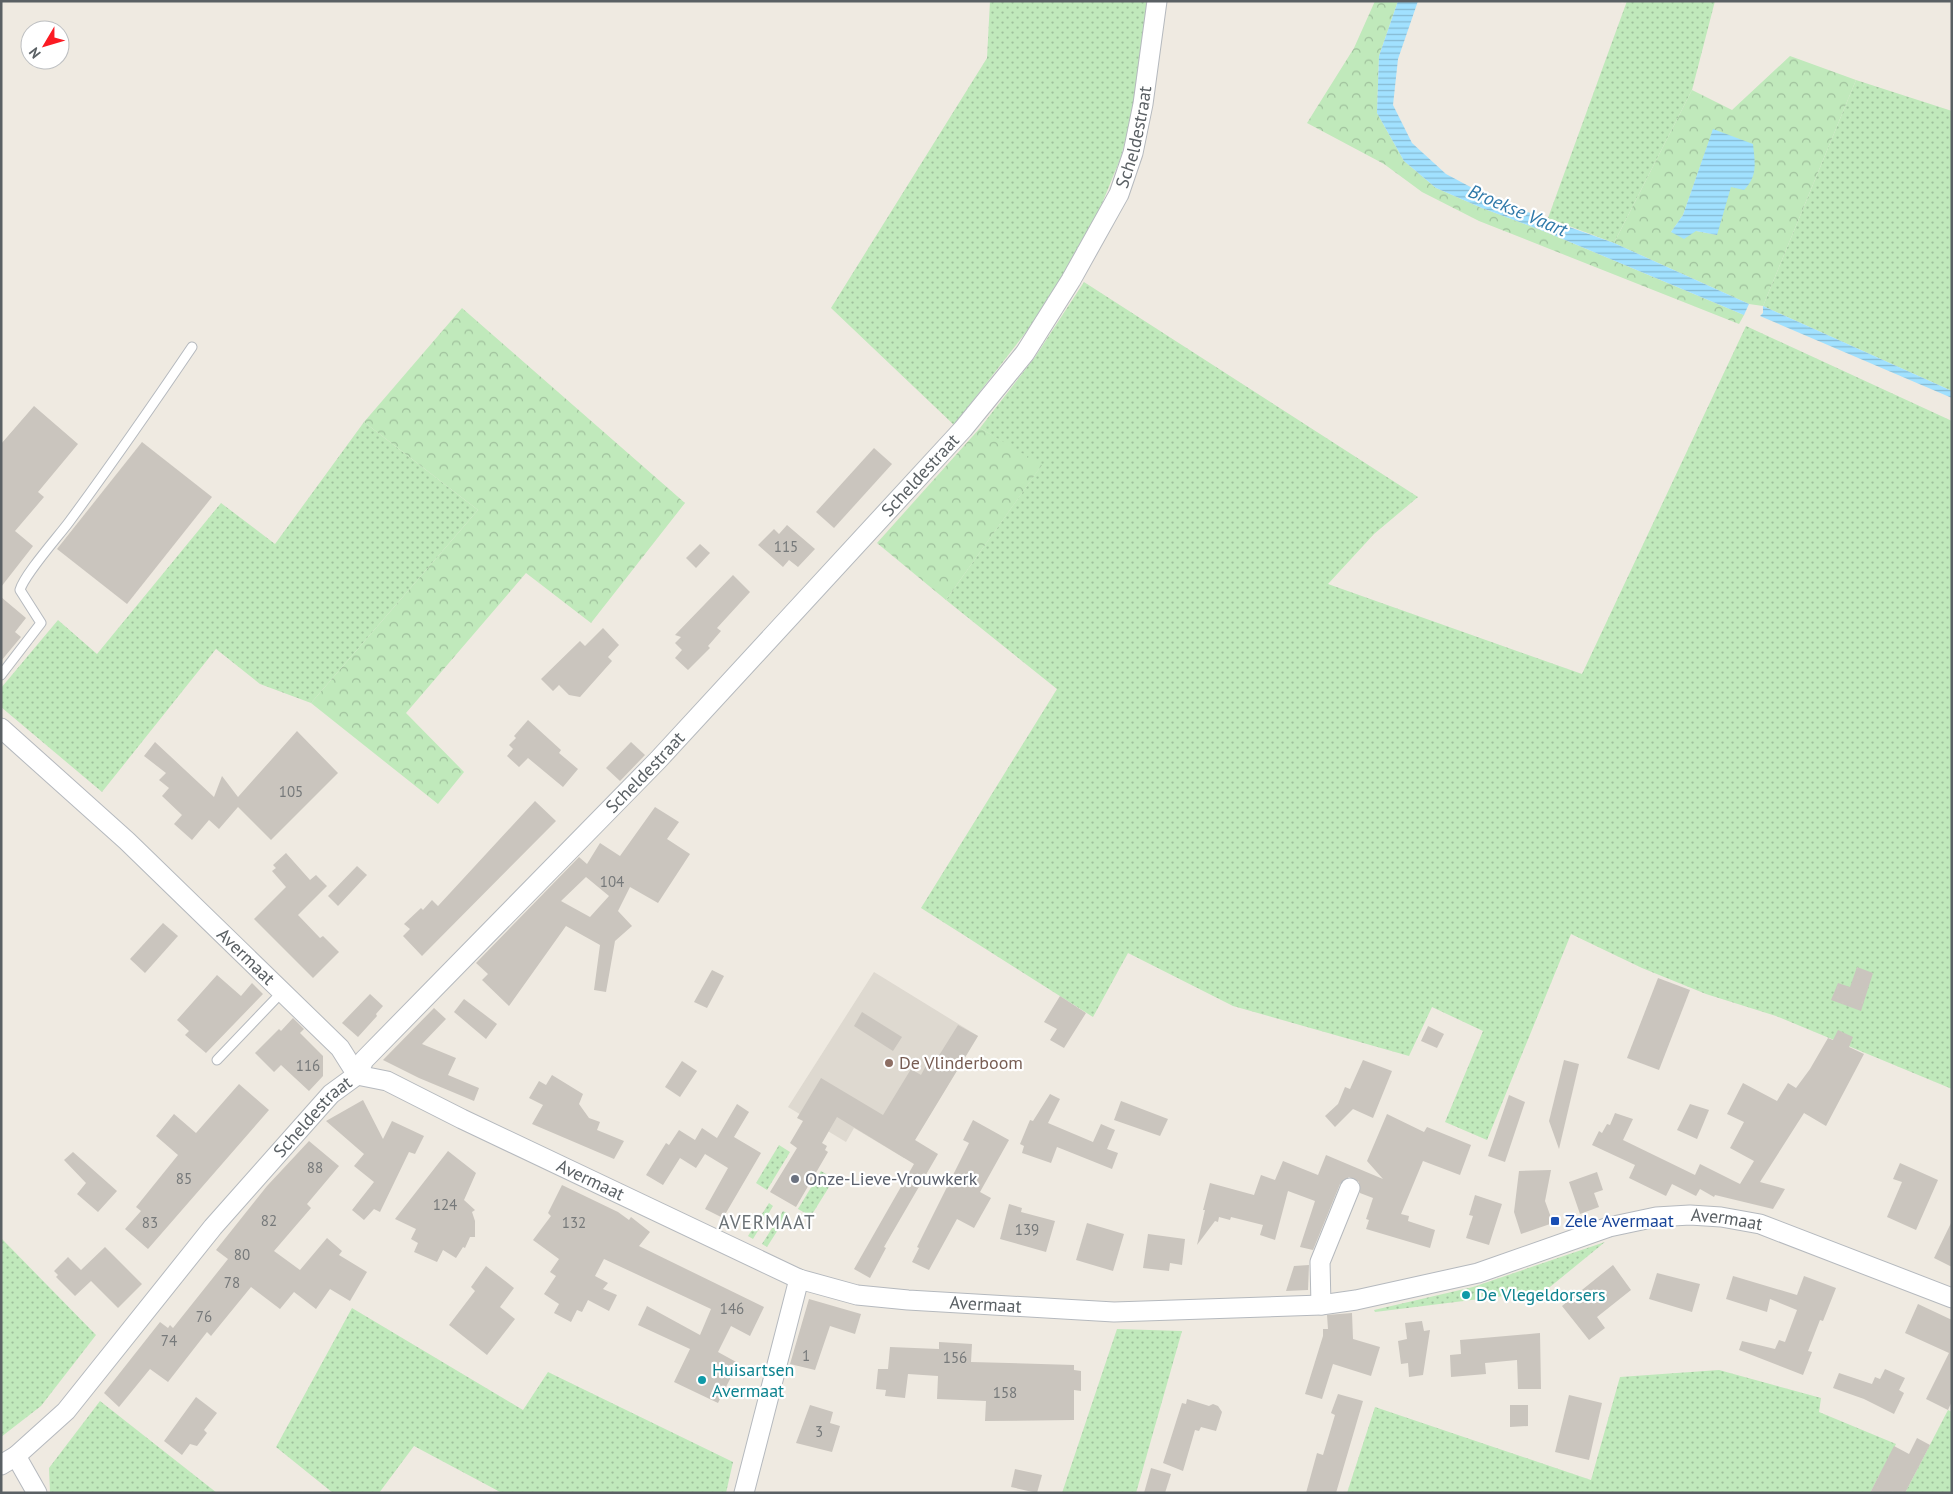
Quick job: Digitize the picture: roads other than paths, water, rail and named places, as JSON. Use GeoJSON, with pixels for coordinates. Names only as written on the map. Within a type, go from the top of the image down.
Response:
{"type":"FeatureCollection","features":[{"type":"Feature","properties":{"kind":"street","name":"Scheldestraat"},"geometry":{"type":"LineString","coordinates":[[9,1461],[66,1411],[213,1227],[331,1094],[357,1074],[364,1060],[664,754],[963,429],[1024,353],[1071,280],[1119,194],[1133,153],[1143,104],[1157,1]]}},
{"type":"Feature","properties":{"kind":"street","name":"Avermaat"},"geometry":{"type":"LineString","coordinates":[[1,728],[127,841],[340,1048],[357,1074],[388,1081],[462,1119],[799,1279],[857,1295],[908,1300],[1114,1312],[1321,1305],[1356,1300],[1478,1273],[1614,1226],[1656,1217],[1690,1215],[1721,1217],[1760,1224],[1952,1298]]}},
{"type":"Feature","properties":{"kind":"street"},"geometry":{"type":"LineString","coordinates":[[1321,1305],[1320,1262],[1350,1188]]}},
{"type":"Feature","properties":{"kind":"street"},"geometry":{"type":"LineString","coordinates":[[744,1493],[799,1279]]}},
{"type":"Feature","properties":{"kind":"street"},"geometry":{"type":"LineString","coordinates":[[9,1461],[36,1493]]}},
{"type":"Feature","properties":{"kind":"lane"},"geometry":{"type":"LineString","coordinates":[[1,675],[41,623],[20,590],[23,581],[113,463],[192,347]]}},
{"type":"Feature","properties":{"kind":"lane"},"geometry":{"type":"LineString","coordinates":[[217,1060],[282,992]]}},
{"type":"Feature","properties":{"kind":"water","name":"Broekse Vaart"},"geometry":{"type":"Polygon","coordinates":[[[1398,1],[1418,1],[1398,59],[1393,105],[1412,143],[1446,174],[1497,201],[1614,243],[1749,304],[1744,315],[1436,188],[1404,161],[1377,113],[1379,56],[1398,1]]]}},
{"type":"Feature","properties":{"kind":"water"},"geometry":{"type":"Polygon","coordinates":[[[1713,129],[1753,144],[1754,174],[1744,190],[1731,187],[1717,235],[1696,231],[1684,239],[1671,232],[1683,215],[1713,129]]]}},
{"type":"Feature","properties":{"kind":"water"},"geometry":{"type":"Polygon","coordinates":[[[1763,306],[1952,391],[1952,398],[1760,316],[1763,313],[1763,306]]]}},
{"type":"Feature","properties":{"kind":"place","name":"De Vlinderboom"},"geometry":{"type":"Point","coordinates":[889,1063]}},
{"type":"Feature","properties":{"kind":"place","name":"Onze-Lieve-Vrouwkerk"},"geometry":{"type":"Point","coordinates":[795,1179]}},
{"type":"Feature","properties":{"kind":"place","name":"Zele Avermaat"},"geometry":{"type":"Point","coordinates":[1555,1221]}},
{"type":"Feature","properties":{"kind":"place","name":"De Vlegeldorsers"},"geometry":{"type":"Point","coordinates":[1466,1295]}},
{"type":"Feature","properties":{"kind":"place","name":"Huisartsen Avermaat"},"geometry":{"type":"Point","coordinates":[702,1380]}},
{"type":"Feature","properties":{"kind":"district","name":"AVERMAAT"},"geometry":{"type":"Point","coordinates":[767,1222]}}]}
